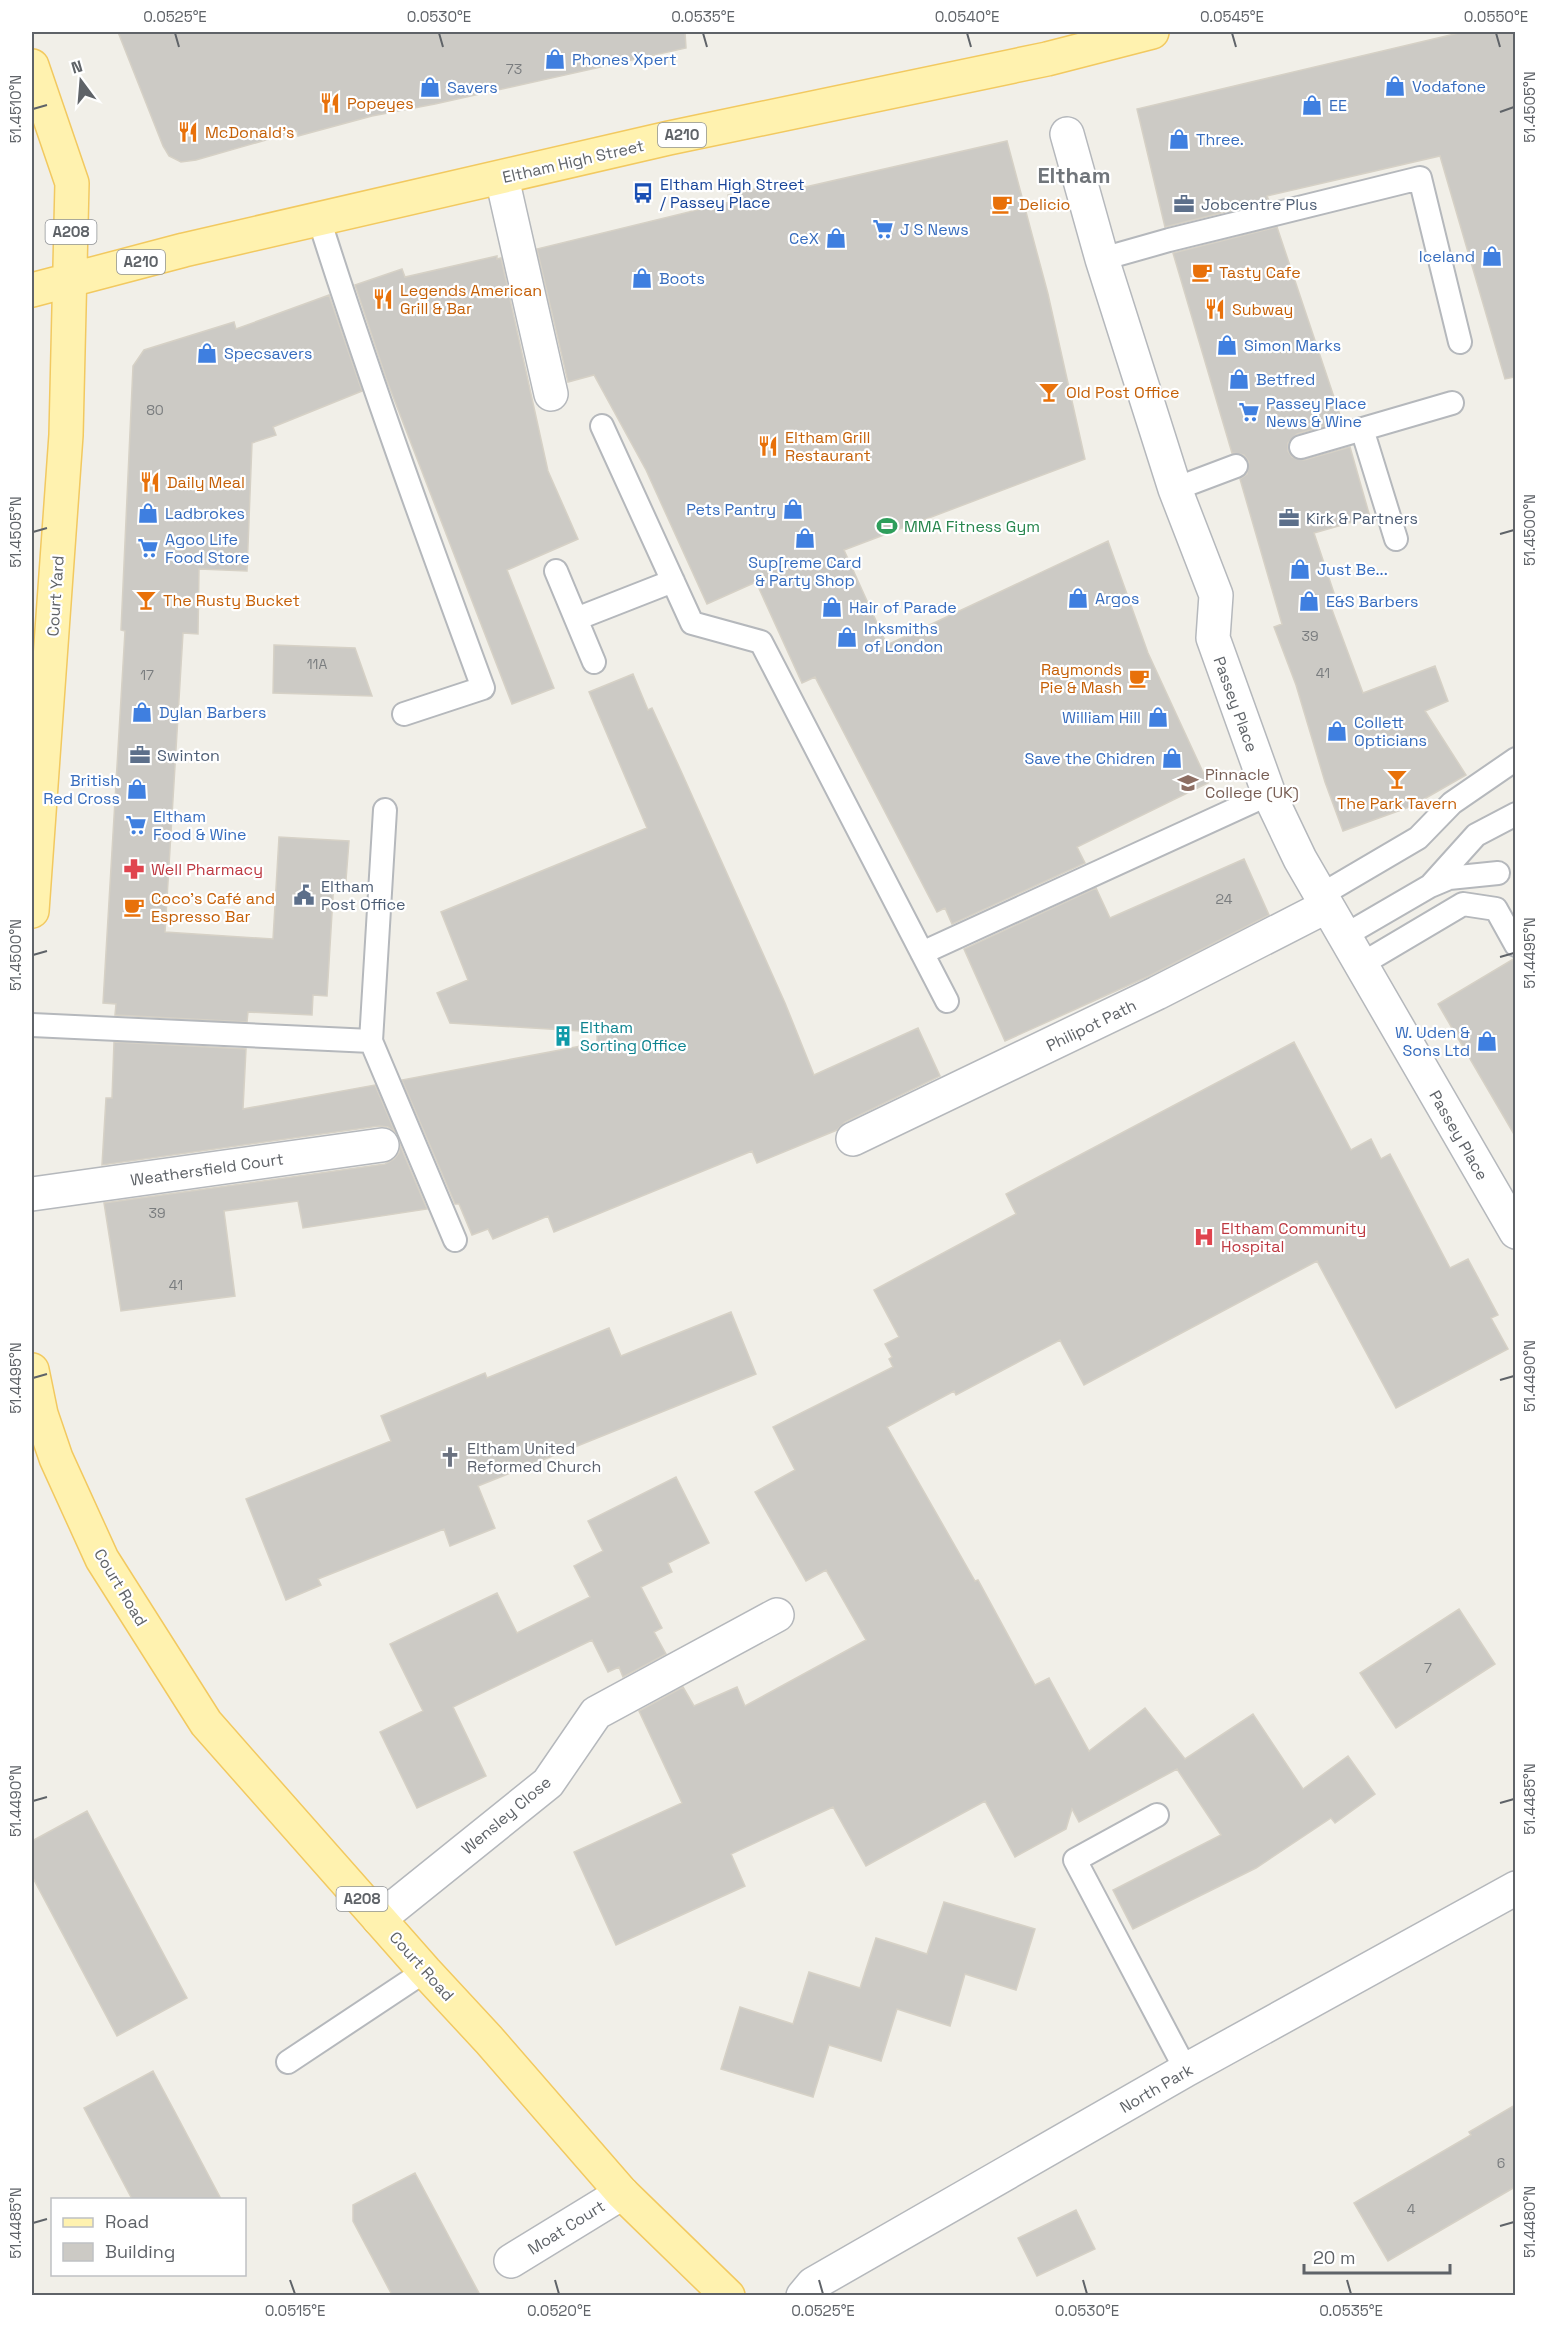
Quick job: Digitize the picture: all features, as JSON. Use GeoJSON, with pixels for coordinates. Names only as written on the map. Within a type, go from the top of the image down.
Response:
{"type":"FeatureCollection","features":[{"type":"Feature","properties":{"kind":"main road","name":"Eltham High Street"},"geometry":{"type":"LineString","coordinates":[[32,290],[184,250],[669,138],[1047,59],[1152,32]]}},
{"type":"Feature","properties":{"kind":"main road","name":"A208"},"geometry":{"type":"LineString","coordinates":[[32,66],[72,183],[70,280]]}},
{"type":"Feature","properties":{"kind":"main road","name":"Court Yard"},"geometry":{"type":"LineString","coordinates":[[32,909],[65,445],[70,280]]}},
{"type":"Feature","properties":{"kind":"main road","name":"A208"},"geometry":{"type":"LineString","coordinates":[[32,1370],[36,1416]]}},
{"type":"Feature","properties":{"kind":"main road","name":"Court Road"},"geometry":{"type":"LineString","coordinates":[[36,1416],[102,1559],[206,1723],[489,2040],[622,2193],[728,2295]]}},
{"type":"Feature","properties":{"kind":"street","name":"Passey Place"},"geometry":{"type":"LineString","coordinates":[[1067,134],[1102,259],[1175,489],[1216,595],[1213,638],[1269,794],[1300,859],[1515,1232]]}},
{"type":"Feature","properties":{"kind":"street"},"geometry":{"type":"LineString","coordinates":[[502,178],[551,394]]}},
{"type":"Feature","properties":{"kind":"street","name":"Philipot Path"},"geometry":{"type":"LineString","coordinates":[[853,1139],[1157,993],[1324,901]]}},
{"type":"Feature","properties":{"kind":"street","name":"Weathersfield Court"},"geometry":{"type":"LineString","coordinates":[[32,1194],[382,1145]]}},
{"type":"Feature","properties":{"kind":"street","name":"Wensley Close"},"geometry":{"type":"LineString","coordinates":[[379,1919],[548,1783],[596,1713],[777,1615]]}},
{"type":"Feature","properties":{"kind":"street","name":"North Park"},"geometry":{"type":"LineString","coordinates":[[803,2295],[813,2284],[1186,2070],[1515,1888]]}},
{"type":"Feature","properties":{"kind":"street","name":"Moat Court"},"geometry":{"type":"LineString","coordinates":[[511,2261],[622,2193]]}},
{"type":"Feature","properties":{"kind":"lane"},"geometry":{"type":"LineString","coordinates":[[1102,259],[1169,240],[1420,178],[1460,342]]}},
{"type":"Feature","properties":{"kind":"lane"},"geometry":{"type":"LineString","coordinates":[[319,219],[410,488],[483,688],[404,714]]}},
{"type":"Feature","properties":{"kind":"lane"},"geometry":{"type":"LineString","coordinates":[[1300,447],[1452,403]]}},
{"type":"Feature","properties":{"kind":"lane"},"geometry":{"type":"LineString","coordinates":[[602,426],[692,623],[760,642],[947,1001]]}},
{"type":"Feature","properties":{"kind":"lane"},"geometry":{"type":"LineString","coordinates":[[1362,429],[1396,540]]}},
{"type":"Feature","properties":{"kind":"lane"},"geometry":{"type":"LineString","coordinates":[[1175,489],[1236,466]]}},
{"type":"Feature","properties":{"kind":"lane"},"geometry":{"type":"LineString","coordinates":[[556,571],[594,662]]}},
{"type":"Feature","properties":{"kind":"lane"},"geometry":{"type":"LineString","coordinates":[[576,619],[673,581]]}},
{"type":"Feature","properties":{"kind":"lane"},"geometry":{"type":"LineString","coordinates":[[1324,901],[1418,838],[1452,803],[1515,759]]}},
{"type":"Feature","properties":{"kind":"lane"},"geometry":{"type":"LineString","coordinates":[[922,953],[1269,794]]}},
{"type":"Feature","properties":{"kind":"lane"},"geometry":{"type":"LineString","coordinates":[[385,810],[371,1041],[455,1240]]}},
{"type":"Feature","properties":{"kind":"lane"},"geometry":{"type":"LineString","coordinates":[[1430,886],[1476,835],[1515,814]]}},
{"type":"Feature","properties":{"kind":"lane"},"geometry":{"type":"LineString","coordinates":[[1344,936],[1430,886],[1449,878],[1498,873]]}},
{"type":"Feature","properties":{"kind":"lane"},"geometry":{"type":"LineString","coordinates":[[1360,965],[1463,904],[1496,909],[1515,945]]}},
{"type":"Feature","properties":{"kind":"lane"},"geometry":{"type":"LineString","coordinates":[[32,1025],[371,1041]]}},
{"type":"Feature","properties":{"kind":"lane"},"geometry":{"type":"LineString","coordinates":[[1157,1815],[1075,1860],[1186,2070]]}},
{"type":"Feature","properties":{"kind":"lane"},"geometry":{"type":"LineString","coordinates":[[288,2062],[425,1971]]}},
{"type":"Feature","properties":{"kind":"building"},"geometry":{"type":"Polygon","coordinates":[[[118,32],[685,32],[686,48],[372,116],[298,136],[297,131],[196,160],[181,162],[169,156],[163,146],[118,32]]]}},
{"type":"Feature","properties":{"kind":"building"},"geometry":{"type":"Polygon","coordinates":[[[1463,32],[1515,32],[1515,377],[1505,379],[1440,156],[1267,196],[1269,201],[1165,227],[1137,109],[1463,32]]]}},
{"type":"Feature","properties":{"kind":"building"},"geometry":{"type":"Polygon","coordinates":[[[1007,141],[1048,294],[1085,459],[844,550],[887,645],[1108,541],[1148,653],[1208,783],[1077,847],[1085,863],[952,924],[945,908],[937,912],[815,677],[802,683],[756,582],[707,604],[646,470],[594,375],[568,382],[537,249],[730,202],[728,195],[790,181],[792,190],[1007,141]]]}},
{"type":"Feature","properties":{"kind":"building"},"geometry":{"type":"Polygon","coordinates":[[[1277,227],[1342,421],[1297,434],[1288,443],[1288,451],[1292,457],[1304,460],[1350,447],[1370,517],[1314,533],[1335,596],[1328,599],[1363,693],[1435,666],[1448,701],[1425,711],[1466,775],[1412,806],[1343,831],[1325,782],[1296,685],[1274,627],[1282,624],[1240,479],[1247,474],[1249,462],[1244,455],[1232,453],[1173,253],[1277,227]]]}},
{"type":"Feature","properties":{"kind":"building"},"geometry":{"type":"Polygon","coordinates":[[[497,256],[497,259],[501,258],[548,471],[578,539],[507,570],[554,688],[512,704],[387,381],[355,285],[402,269],[405,277],[497,256]]]}},
{"type":"Feature","properties":{"kind":"building"},"geometry":{"type":"Polygon","coordinates":[[[329,295],[362,391],[273,427],[276,435],[252,443],[247,571],[199,569],[198,634],[183,633],[165,932],[273,939],[279,837],[349,841],[346,880],[334,880],[327,996],[313,995],[312,1015],[248,1012],[247,1022],[115,1015],[116,1004],[103,1003],[125,631],[121,630],[133,366],[144,350],[234,322],[236,329],[329,295]]]}},
{"type":"Feature","properties":{"kind":"building"},"geometry":{"type":"Polygon","coordinates":[[[274,645],[355,648],[372,696],[273,693],[274,645]]]}},
{"type":"Feature","properties":{"kind":"building"},"geometry":{"type":"Polygon","coordinates":[[[633,674],[648,710],[652,708],[681,771],[785,1003],[814,1075],[918,1028],[940,1076],[845,1122],[837,1130],[757,1163],[752,1151],[554,1232],[548,1216],[493,1239],[488,1229],[472,1235],[459,1204],[455,1204],[402,1080],[597,1043],[597,1032],[450,1023],[437,993],[468,980],[441,912],[647,828],[589,692],[633,674]]]}},
{"type":"Feature","properties":{"kind":"building"},"geometry":{"type":"Polygon","coordinates":[[[1244,859],[1269,915],[1149,976],[1005,1041],[964,949],[1096,888],[1110,918],[1244,859]]]}},
{"type":"Feature","properties":{"kind":"building"},"geometry":{"type":"Polygon","coordinates":[[[1515,958],[1515,1136],[1438,1004],[1515,958]]]}},
{"type":"Feature","properties":{"kind":"building"},"geometry":{"type":"Polygon","coordinates":[[[114,1042],[246,1049],[243,1109],[375,1085],[395,1132],[388,1127],[379,1126],[102,1165],[106,1098],[112,1098],[114,1042]]]}},
{"type":"Feature","properties":{"kind":"building"},"geometry":{"type":"Polygon","coordinates":[[[1294,1042],[1351,1150],[1371,1139],[1381,1159],[1390,1154],[1450,1268],[1468,1259],[1498,1315],[1491,1318],[1508,1349],[1396,1408],[1317,1261],[1084,1385],[1060,1340],[956,1395],[954,1391],[887,1427],[975,1581],[978,1580],[1035,1685],[1049,1678],[1089,1751],[1145,1708],[1185,1759],[1253,1714],[1303,1789],[1348,1756],[1375,1794],[1335,1823],[1331,1818],[1256,1868],[1133,1929],[1113,1890],[1221,1835],[1177,1769],[1079,1822],[1072,1809],[1066,1829],[1015,1857],[985,1801],[866,1866],[833,1807],[731,1854],[745,1886],[616,1945],[574,1852],[682,1803],[639,1711],[683,1687],[694,1706],[737,1687],[745,1706],[866,1640],[826,1570],[806,1581],[755,1492],[795,1470],[773,1427],[893,1367],[889,1359],[892,1357],[885,1344],[899,1337],[874,1290],[1016,1214],[1006,1194],[1294,1042]]]}},
{"type":"Feature","properties":{"kind":"building"},"geometry":{"type":"Polygon","coordinates":[[[400,1145],[427,1209],[303,1228],[298,1201],[224,1211],[235,1296],[121,1311],[104,1203],[385,1164],[399,1153],[400,1145]]]}},
{"type":"Feature","properties":{"kind":"building","name":"Eltham United Reformed Church"},"geometry":{"type":"Polygon","coordinates":[[[731,1312],[756,1374],[478,1486],[495,1528],[450,1546],[444,1529],[318,1579],[321,1585],[286,1600],[246,1499],[391,1441],[381,1416],[485,1373],[487,1378],[609,1328],[621,1356],[731,1312]]]}},
{"type":"Feature","properties":{"kind":"building"},"geometry":{"type":"Polygon","coordinates":[[[676,1477],[709,1543],[668,1563],[672,1572],[641,1587],[662,1628],[654,1632],[666,1654],[623,1677],[619,1667],[608,1672],[592,1640],[453,1707],[486,1776],[417,1808],[380,1732],[423,1711],[390,1644],[497,1593],[517,1633],[590,1597],[574,1566],[603,1551],[588,1521],[676,1477]]]}},
{"type":"Feature","properties":{"kind":"building"},"geometry":{"type":"Polygon","coordinates":[[[1459,1609],[1495,1664],[1396,1728],[1360,1673],[1459,1609]]]}},
{"type":"Feature","properties":{"kind":"building"},"geometry":{"type":"Polygon","coordinates":[[[87,1811],[187,1998],[117,2036],[32,1876],[32,1841],[87,1811]]]}},
{"type":"Feature","properties":{"kind":"building"},"geometry":{"type":"Polygon","coordinates":[[[944,1902],[1035,1929],[1016,1990],[965,1974],[950,2026],[897,2009],[881,2061],[829,2045],[813,2097],[721,2069],[740,2007],[793,2024],[809,1972],[860,1988],[876,1938],[927,1954],[944,1902]]]}},
{"type":"Feature","properties":{"kind":"building"},"geometry":{"type":"Polygon","coordinates":[[[153,2071],[220,2198],[131,2198],[84,2108],[153,2071]]]}},
{"type":"Feature","properties":{"kind":"building"},"geometry":{"type":"Polygon","coordinates":[[[1515,2105],[1515,2187],[1388,2261],[1354,2203],[1471,2135],[1469,2132],[1515,2105]]]}},
{"type":"Feature","properties":{"kind":"building"},"geometry":{"type":"Polygon","coordinates":[[[415,2173],[480,2295],[392,2295],[353,2221],[353,2205],[415,2173]]]}},
{"type":"Feature","properties":{"kind":"building"},"geometry":{"type":"Polygon","coordinates":[[[1076,2210],[1095,2249],[1037,2276],[1018,2238],[1076,2210]]]}},
{"type":"Feature","properties":{"kind":"place","name":"Phones Xpert"},"geometry":{"type":"Point","coordinates":[555,59]}},
{"type":"Feature","properties":{"kind":"place","name":"Vodafone"},"geometry":{"type":"Point","coordinates":[1395,86]}},
{"type":"Feature","properties":{"kind":"place","name":"Savers"},"geometry":{"type":"Point","coordinates":[430,87]}},
{"type":"Feature","properties":{"kind":"place","name":"Popeyes"},"geometry":{"type":"Point","coordinates":[330,103]}},
{"type":"Feature","properties":{"kind":"place","name":"EE"},"geometry":{"type":"Point","coordinates":[1312,105]}},
{"type":"Feature","properties":{"kind":"place","name":"McDonald's"},"geometry":{"type":"Point","coordinates":[188,132]}},
{"type":"Feature","properties":{"kind":"place","name":"Three."},"geometry":{"type":"Point","coordinates":[1179,139]}},
{"type":"Feature","properties":{"kind":"place","name":"Eltham High Street / Passey Place"},"geometry":{"type":"Point","coordinates":[643,193]}},
{"type":"Feature","properties":{"kind":"place","name":"Delicio"},"geometry":{"type":"Point","coordinates":[1002,204]}},
{"type":"Feature","properties":{"kind":"place","name":"Jobcentre Plus"},"geometry":{"type":"Point","coordinates":[1184,204]}},
{"type":"Feature","properties":{"kind":"place","name":"J S News"},"geometry":{"type":"Point","coordinates":[883,229]}},
{"type":"Feature","properties":{"kind":"place","name":"CeX"},"geometry":{"type":"Point","coordinates":[836,238]}},
{"type":"Feature","properties":{"kind":"place","name":"Iceland"},"geometry":{"type":"Point","coordinates":[1492,256]}},
{"type":"Feature","properties":{"kind":"place","name":"Tasty Cafe"},"geometry":{"type":"Point","coordinates":[1202,272]}},
{"type":"Feature","properties":{"kind":"place","name":"Boots"},"geometry":{"type":"Point","coordinates":[642,278]}},
{"type":"Feature","properties":{"kind":"place","name":"Legends American Grill & Bar"},"geometry":{"type":"Point","coordinates":[383,299]}},
{"type":"Feature","properties":{"kind":"place","name":"Subway"},"geometry":{"type":"Point","coordinates":[1215,309]}},
{"type":"Feature","properties":{"kind":"place","name":"Simon Marks"},"geometry":{"type":"Point","coordinates":[1227,345]}},
{"type":"Feature","properties":{"kind":"place","name":"Specsavers"},"geometry":{"type":"Point","coordinates":[207,353]}},
{"type":"Feature","properties":{"kind":"place","name":"Betfred"},"geometry":{"type":"Point","coordinates":[1239,379]}},
{"type":"Feature","properties":{"kind":"place","name":"Old Post Office"},"geometry":{"type":"Point","coordinates":[1049,392]}},
{"type":"Feature","properties":{"kind":"place","name":"Passey Place News & Wine"},"geometry":{"type":"Point","coordinates":[1249,412]}},
{"type":"Feature","properties":{"kind":"place","name":"Eltham Grill Restaurant"},"geometry":{"type":"Point","coordinates":[768,446]}},
{"type":"Feature","properties":{"kind":"place","name":"Daily Meal"},"geometry":{"type":"Point","coordinates":[150,482]}},
{"type":"Feature","properties":{"kind":"place","name":"Pets Pantry"},"geometry":{"type":"Point","coordinates":[793,509]}},
{"type":"Feature","properties":{"kind":"place","name":"Ladbrokes"},"geometry":{"type":"Point","coordinates":[148,513]}},
{"type":"Feature","properties":{"kind":"place","name":"Kirk & Partners"},"geometry":{"type":"Point","coordinates":[1289,518]}},
{"type":"Feature","properties":{"kind":"place","name":"MMA Fitness Gym"},"geometry":{"type":"Point","coordinates":[887,526]}},
{"type":"Feature","properties":{"kind":"place","name":"Sup[reme Card & Party Shop"},"geometry":{"type":"Point","coordinates":[805,538]}},
{"type":"Feature","properties":{"kind":"place","name":"Agoo Life Food Store"},"geometry":{"type":"Point","coordinates":[148,548]}},
{"type":"Feature","properties":{"kind":"place","name":"Just Be..."},"geometry":{"type":"Point","coordinates":[1300,569]}},
{"type":"Feature","properties":{"kind":"place","name":"Argos"},"geometry":{"type":"Point","coordinates":[1078,598]}},
{"type":"Feature","properties":{"kind":"place","name":"The Rusty Bucket"},"geometry":{"type":"Point","coordinates":[146,600]}},
{"type":"Feature","properties":{"kind":"place","name":"E&S Barbers"},"geometry":{"type":"Point","coordinates":[1309,601]}},
{"type":"Feature","properties":{"kind":"place","name":"Hair of Parade"},"geometry":{"type":"Point","coordinates":[832,607]}},
{"type":"Feature","properties":{"kind":"place","name":"Inksmiths of London"},"geometry":{"type":"Point","coordinates":[847,637]}},
{"type":"Feature","properties":{"kind":"place","name":"Raymonds Pie & Mash"},"geometry":{"type":"Point","coordinates":[1139,678]}},
{"type":"Feature","properties":{"kind":"place","name":"Dylan Barbers"},"geometry":{"type":"Point","coordinates":[142,712]}},
{"type":"Feature","properties":{"kind":"place","name":"William Hill"},"geometry":{"type":"Point","coordinates":[1158,717]}},
{"type":"Feature","properties":{"kind":"place","name":"Collett Opticians"},"geometry":{"type":"Point","coordinates":[1337,731]}},
{"type":"Feature","properties":{"kind":"place","name":"Swinton"},"geometry":{"type":"Point","coordinates":[140,755]}},
{"type":"Feature","properties":{"kind":"place","name":"Save the Chidren"},"geometry":{"type":"Point","coordinates":[1172,758]}},
{"type":"Feature","properties":{"kind":"place","name":"The Park Tavern"},"geometry":{"type":"Point","coordinates":[1397,779]}},
{"type":"Feature","properties":{"kind":"place","name":"Pinnacle College (UK)"},"geometry":{"type":"Point","coordinates":[1188,783]}},
{"type":"Feature","properties":{"kind":"place","name":"British Red Cross"},"geometry":{"type":"Point","coordinates":[137,789]}},
{"type":"Feature","properties":{"kind":"place","name":"Eltham Food & Wine"},"geometry":{"type":"Point","coordinates":[136,825]}},
{"type":"Feature","properties":{"kind":"place","name":"Well Pharmacy"},"geometry":{"type":"Point","coordinates":[134,869]}},
{"type":"Feature","properties":{"kind":"place","name":"Eltham Post Office"},"geometry":{"type":"Point","coordinates":[304,895]}},
{"type":"Feature","properties":{"kind":"place","name":"Coco’s Café and Espresso Bar"},"geometry":{"type":"Point","coordinates":[134,907]}},
{"type":"Feature","properties":{"kind":"place","name":"Eltham Sorting Office"},"geometry":{"type":"Point","coordinates":[563,1036]}},
{"type":"Feature","properties":{"kind":"place","name":"W. Uden & Sons Ltd"},"geometry":{"type":"Point","coordinates":[1487,1041]}},
{"type":"Feature","properties":{"kind":"place","name":"Eltham Community Hospital"},"geometry":{"type":"Point","coordinates":[1204,1237]}},
{"type":"Feature","properties":{"kind":"place","name":"Eltham United Reformed Church"},"geometry":{"type":"Point","coordinates":[450,1457]}},
{"type":"Feature","properties":{"kind":"district","name":"Eltham"},"geometry":{"type":"Point","coordinates":[1074,175]}}]}
